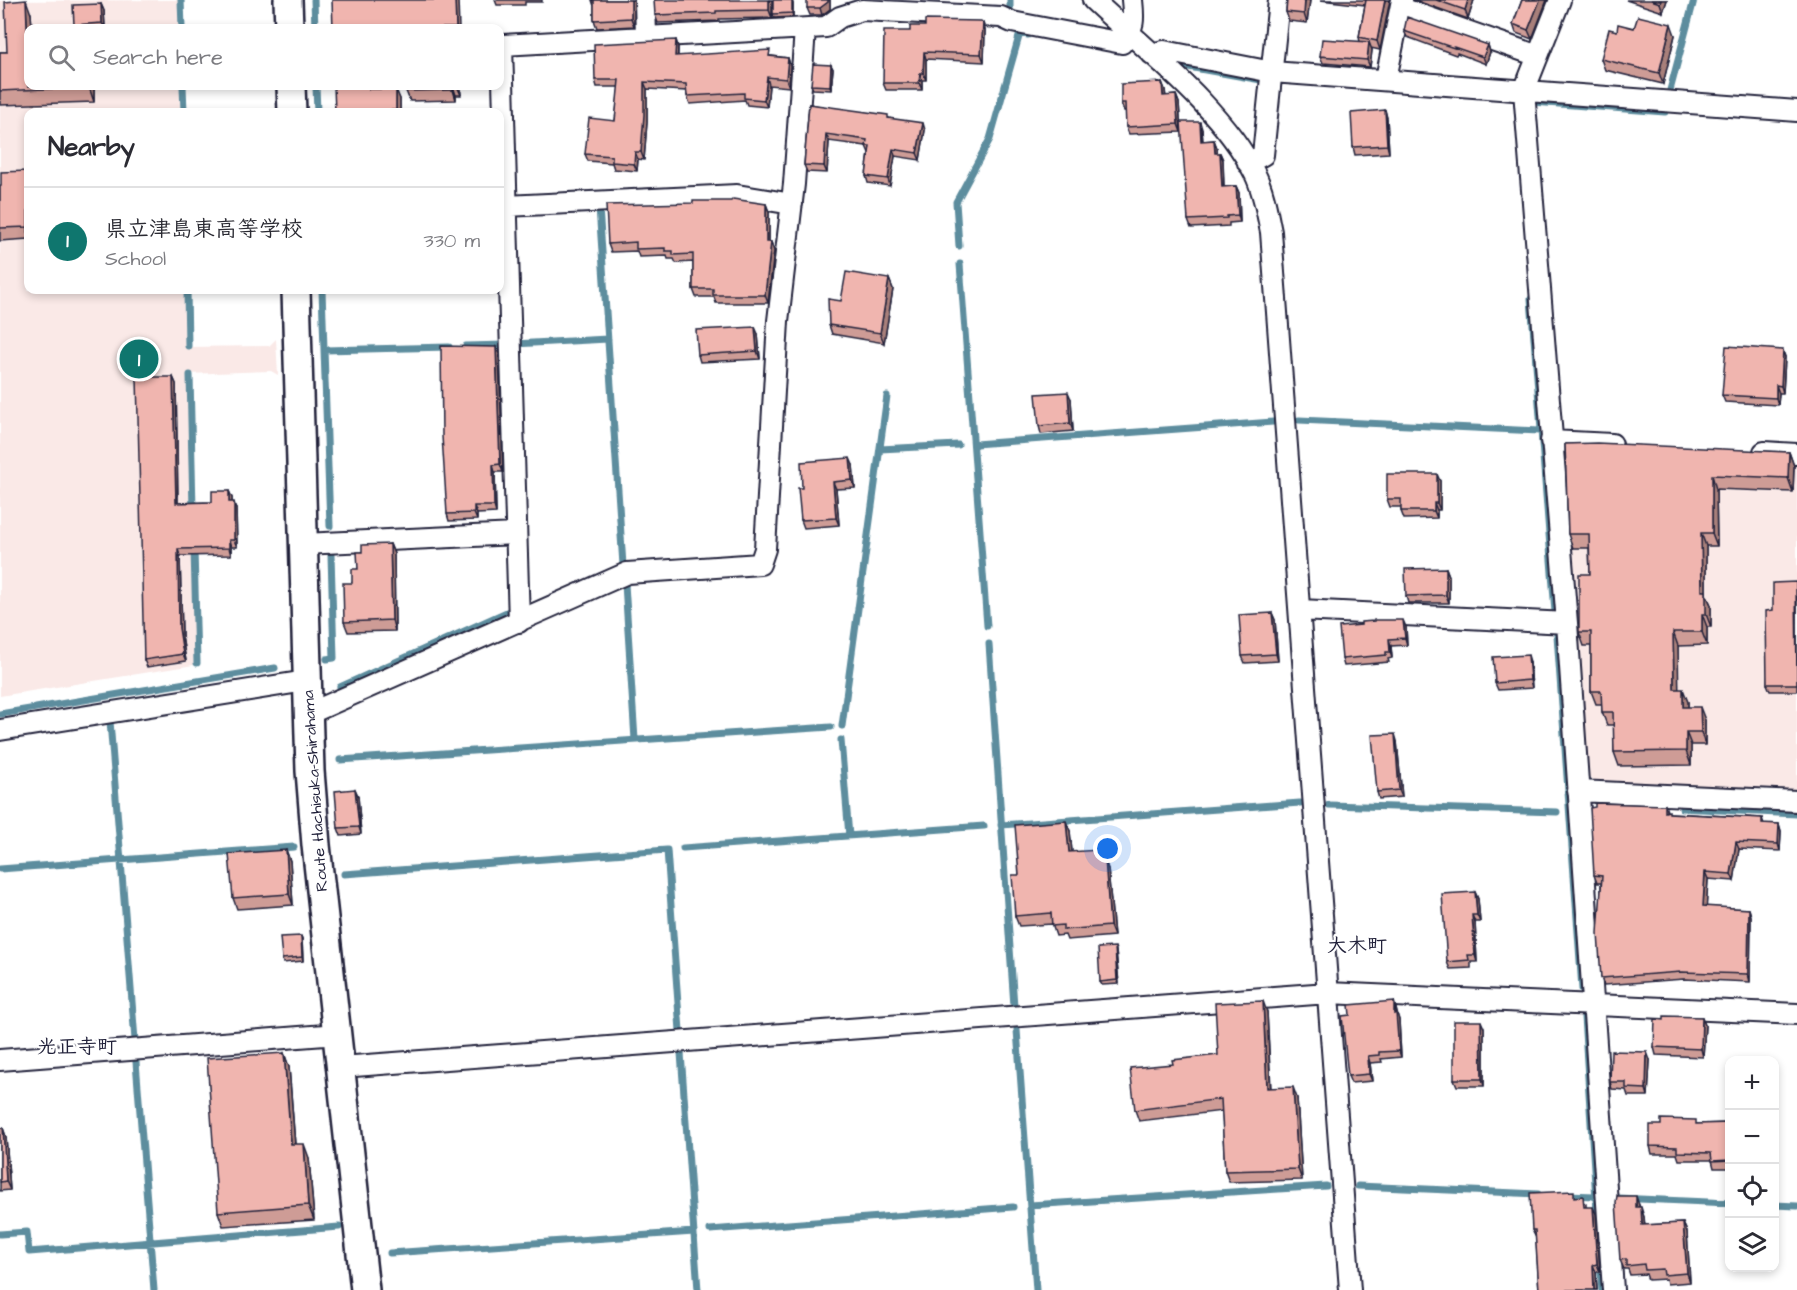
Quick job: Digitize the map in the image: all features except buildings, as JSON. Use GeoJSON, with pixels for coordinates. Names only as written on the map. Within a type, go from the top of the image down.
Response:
{"type":"FeatureCollection","features":[{"type":"Feature","properties":{"kind":"main road"},"geometry":{"type":"LineString","coordinates":[[288,0],[289,24]]}},
{"type":"Feature","properties":{"kind":"main road"},"geometry":{"type":"LineString","coordinates":[[291,90],[292,108]]}},
{"type":"Feature","properties":{"kind":"main road","name":"Route Hachisuka-Shirahama"},"geometry":{"type":"LineString","coordinates":[[296,294],[306,681],[316,845],[365,1290]]}},
{"type":"Feature","properties":{"kind":"street"},"geometry":{"type":"LineString","coordinates":[[645,0],[646,37]]}},
{"type":"Feature","properties":{"kind":"street"},"geometry":{"type":"LineString","coordinates":[[1094,0],[1200,100],[1229,134],[1256,176],[1271,232],[1350,1290]]}},
{"type":"Feature","properties":{"kind":"street"},"geometry":{"type":"LineString","coordinates":[[504,45],[826,27],[840,9],[1001,17],[1012,22],[1122,43],[1129,34],[1134,21],[1132,0]]}},
{"type":"Feature","properties":{"kind":"street"},"geometry":{"type":"LineString","coordinates":[[1248,163],[1263,155],[1279,0]]}},
{"type":"Feature","properties":{"kind":"street"},"geometry":{"type":"LineString","coordinates":[[1560,0],[1524,91],[1567,623],[1613,1290]]}},
{"type":"Feature","properties":{"kind":"street"},"geometry":{"type":"LineString","coordinates":[[1386,79],[1402,4],[1538,56]]}},
{"type":"Feature","properties":{"kind":"street"},"geometry":{"type":"LineString","coordinates":[[308,714],[627,573],[760,564],[765,549],[778,321],[792,204],[805,29]]}},
{"type":"Feature","properties":{"kind":"street"},"geometry":{"type":"LineString","coordinates":[[1152,54],[1164,51],[1272,72],[1797,111]]}},
{"type":"Feature","properties":{"kind":"street"},"geometry":{"type":"LineString","coordinates":[[502,90],[502,108]]}},
{"type":"Feature","properties":{"kind":"street"},"geometry":{"type":"LineString","coordinates":[[504,178],[519,622]]}},
{"type":"Feature","properties":{"kind":"street"},"geometry":{"type":"LineString","coordinates":[[506,206],[737,195],[792,204]]}},
{"type":"Feature","properties":{"kind":"street"},"geometry":{"type":"LineString","coordinates":[[1551,441],[1633,446]]}},
{"type":"Feature","properties":{"kind":"street"},"geometry":{"type":"LineString","coordinates":[[1750,452],[1797,454]]}},
{"type":"Feature","properties":{"kind":"street"},"geometry":{"type":"LineString","coordinates":[[303,544],[516,534]]}},
{"type":"Feature","properties":{"kind":"street"},"geometry":{"type":"LineString","coordinates":[[1300,610],[1567,623]]}},
{"type":"Feature","properties":{"kind":"street"},"geometry":{"type":"LineString","coordinates":[[0,730],[306,681]]}},
{"type":"Feature","properties":{"kind":"street"},"geometry":{"type":"LineString","coordinates":[[1578,791],[1797,801]]}},
{"type":"Feature","properties":{"kind":"street"},"geometry":{"type":"LineString","coordinates":[[342,1067],[1328,993],[1797,1014]]}},
{"type":"Feature","properties":{"kind":"street"},"geometry":{"type":"LineString","coordinates":[[0,1060],[338,1034]]}},
{"type":"Feature","properties":{"kind":"shaded area"},"geometry":{"type":"Polygon","coordinates":[[[178,0],[179,24],[24,24],[24,90],[180,90],[180,108],[24,108],[24,294],[184,294],[185,347],[269,346],[276,339],[278,375],[271,371],[187,374],[194,665],[0,696],[0,1],[178,0]]]}},
{"type":"Feature","properties":{"kind":"shaded area"},"geometry":{"type":"Polygon","coordinates":[[[1571,451],[1797,463],[1797,792],[1595,782],[1586,774],[1563,457],[1571,451]]]}},
{"type":"Feature","properties":{"kind":"waterway"},"geometry":{"type":"LineString","coordinates":[[181,0],[182,24]]}},
{"type":"Feature","properties":{"kind":"waterway"},"geometry":{"type":"LineString","coordinates":[[314,0],[315,24]]}},
{"type":"Feature","properties":{"kind":"waterway"},"geometry":{"type":"LineString","coordinates":[[1010,0],[1010,17]]}},
{"type":"Feature","properties":{"kind":"waterway"},"geometry":{"type":"LineString","coordinates":[[1669,94],[1694,0]]}},
{"type":"Feature","properties":{"kind":"waterway"},"geometry":{"type":"LineString","coordinates":[[959,246],[956,202],[990,139],[1020,33],[1028,35]]}},
{"type":"Feature","properties":{"kind":"waterway"},"geometry":{"type":"LineString","coordinates":[[1183,66],[1261,80]]}},
{"type":"Feature","properties":{"kind":"waterway"},"geometry":{"type":"LineString","coordinates":[[183,90],[184,108]]}},
{"type":"Feature","properties":{"kind":"waterway"},"geometry":{"type":"LineString","coordinates":[[316,90],[317,108]]}},
{"type":"Feature","properties":{"kind":"waterway"},"geometry":{"type":"LineString","coordinates":[[1533,102],[1665,112]]}},
{"type":"Feature","properties":{"kind":"waterway"},"geometry":{"type":"LineString","coordinates":[[599,207],[623,565]]}},
{"type":"Feature","properties":{"kind":"waterway"},"geometry":{"type":"LineString","coordinates":[[960,264],[987,626]]}},
{"type":"Feature","properties":{"kind":"waterway"},"geometry":{"type":"LineString","coordinates":[[187,294],[188,346]]}},
{"type":"Feature","properties":{"kind":"waterway"},"geometry":{"type":"LineString","coordinates":[[322,294],[330,526]]}},
{"type":"Feature","properties":{"kind":"waterway"},"geometry":{"type":"LineString","coordinates":[[1531,299],[1555,612]]}},
{"type":"Feature","properties":{"kind":"waterway"},"geometry":{"type":"LineString","coordinates":[[514,344],[608,339]]}},
{"type":"Feature","properties":{"kind":"waterway"},"geometry":{"type":"LineString","coordinates":[[466,346],[506,345]]}},
{"type":"Feature","properties":{"kind":"waterway"},"geometry":{"type":"LineString","coordinates":[[324,350],[449,347]]}},
{"type":"Feature","properties":{"kind":"waterway"},"geometry":{"type":"LineString","coordinates":[[190,375],[193,510]]}},
{"type":"Feature","properties":{"kind":"waterway"},"geometry":{"type":"LineString","coordinates":[[842,726],[887,396]]}},
{"type":"Feature","properties":{"kind":"waterway"},"geometry":{"type":"LineString","coordinates":[[1299,420],[1540,431]]}},
{"type":"Feature","properties":{"kind":"waterway"},"geometry":{"type":"LineString","coordinates":[[975,444],[1273,422]]}},
{"type":"Feature","properties":{"kind":"waterway"},"geometry":{"type":"LineString","coordinates":[[880,449],[958,445]]}},
{"type":"Feature","properties":{"kind":"waterway"},"geometry":{"type":"LineString","coordinates":[[194,549],[197,663]]}},
{"type":"Feature","properties":{"kind":"waterway"},"geometry":{"type":"LineString","coordinates":[[327,659],[334,658],[331,555]]}},
{"type":"Feature","properties":{"kind":"waterway"},"geometry":{"type":"LineString","coordinates":[[625,584],[635,740]]}},
{"type":"Feature","properties":{"kind":"waterway"},"geometry":{"type":"LineString","coordinates":[[340,687],[509,611]]}},
{"type":"Feature","properties":{"kind":"waterway"},"geometry":{"type":"LineString","coordinates":[[1557,635],[1582,989]]}},
{"type":"Feature","properties":{"kind":"waterway"},"geometry":{"type":"LineString","coordinates":[[989,644],[1014,1006]]}},
{"type":"Feature","properties":{"kind":"waterway"},"geometry":{"type":"LineString","coordinates":[[0,714],[275,668]]}},
{"type":"Feature","properties":{"kind":"waterway"},"geometry":{"type":"LineString","coordinates":[[110,721],[135,1040]]}},
{"type":"Feature","properties":{"kind":"waterway"},"geometry":{"type":"LineString","coordinates":[[340,760],[831,727]]}},
{"type":"Feature","properties":{"kind":"waterway"},"geometry":{"type":"LineString","coordinates":[[841,740],[849,836]]}},
{"type":"Feature","properties":{"kind":"waterway"},"geometry":{"type":"LineString","coordinates":[[1001,825],[1300,803]]}},
{"type":"Feature","properties":{"kind":"waterway"},"geometry":{"type":"LineString","coordinates":[[1329,805],[1557,812]]}},
{"type":"Feature","properties":{"kind":"waterway"},"geometry":{"type":"LineString","coordinates":[[1682,808],[1797,814]]}},
{"type":"Feature","properties":{"kind":"waterway"},"geometry":{"type":"LineString","coordinates":[[683,848],[984,826]]}},
{"type":"Feature","properties":{"kind":"waterway"},"geometry":{"type":"LineString","coordinates":[[0,869],[294,847]]}},
{"type":"Feature","properties":{"kind":"waterway"},"geometry":{"type":"LineString","coordinates":[[344,874],[667,850],[680,1031]]}},
{"type":"Feature","properties":{"kind":"waterway"},"geometry":{"type":"LineString","coordinates":[[1584,1017],[1602,1290]]}},
{"type":"Feature","properties":{"kind":"waterway"},"geometry":{"type":"LineString","coordinates":[[1017,1030],[1036,1290]]}},
{"type":"Feature","properties":{"kind":"waterway"},"geometry":{"type":"LineString","coordinates":[[681,1053],[698,1290]]}},
{"type":"Feature","properties":{"kind":"waterway"},"geometry":{"type":"LineString","coordinates":[[136,1062],[154,1290]]}},
{"type":"Feature","properties":{"kind":"waterway"},"geometry":{"type":"LineString","coordinates":[[1030,1205],[1326,1186]]}},
{"type":"Feature","properties":{"kind":"waterway"},"geometry":{"type":"LineString","coordinates":[[1358,1186],[1538,1194]]}},
{"type":"Feature","properties":{"kind":"waterway"},"geometry":{"type":"LineString","coordinates":[[1567,1195],[1595,1196]]}},
{"type":"Feature","properties":{"kind":"waterway"},"geometry":{"type":"LineString","coordinates":[[1617,1198],[1725,1203]]}},
{"type":"Feature","properties":{"kind":"waterway"},"geometry":{"type":"LineString","coordinates":[[1779,1205],[1797,1206]]}},
{"type":"Feature","properties":{"kind":"waterway"},"geometry":{"type":"LineString","coordinates":[[710,1230],[1013,1207]]}},
{"type":"Feature","properties":{"kind":"waterway"},"geometry":{"type":"LineString","coordinates":[[0,1234],[27,1232],[29,1252],[339,1227]]}},
{"type":"Feature","properties":{"kind":"waterway"},"geometry":{"type":"LineString","coordinates":[[390,1253],[694,1232]]}},
{"type":"Feature","properties":{"kind":"place","name":"県立津島東高等学校"},"geometry":{"type":"Point","coordinates":[139,359]}},
{"type":"Feature","properties":{"kind":"district","name":"大木町"},"geometry":{"type":"Point","coordinates":[1357,945]}},
{"type":"Feature","properties":{"kind":"district","name":"光正寺町"},"geometry":{"type":"Point","coordinates":[77,1046]}}]}
